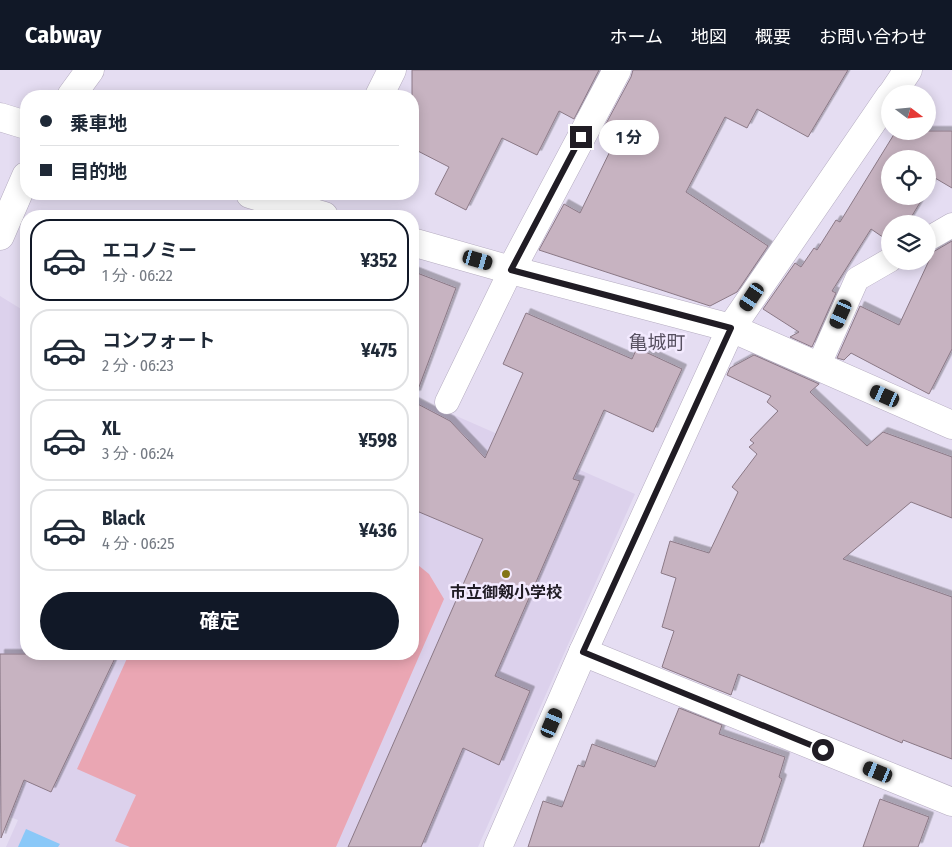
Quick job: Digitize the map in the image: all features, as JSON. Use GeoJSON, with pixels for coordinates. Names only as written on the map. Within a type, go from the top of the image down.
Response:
{"type":"FeatureCollection","features":[{"type":"Feature","properties":{"kind":"street"},"geometry":{"type":"LineString","coordinates":[[75,90],[90,70]]}},
{"type":"Feature","properties":{"kind":"street"},"geometry":{"type":"LineString","coordinates":[[381,90],[392,70]]}},
{"type":"Feature","properties":{"kind":"street"},"geometry":{"type":"LineString","coordinates":[[511,270],[617,70]]}},
{"type":"Feature","properties":{"kind":"street"},"geometry":{"type":"LineString","coordinates":[[898,85],[908,70]]}},
{"type":"Feature","properties":{"kind":"street"},"geometry":{"type":"LineString","coordinates":[[498,847],[583,652],[731,328],[881,110]]}},
{"type":"Feature","properties":{"kind":"street"},"geometry":{"type":"LineString","coordinates":[[0,117],[20,123]]}},
{"type":"Feature","properties":{"kind":"street"},"geometry":{"type":"LineString","coordinates":[[0,236],[20,190]]}},
{"type":"Feature","properties":{"kind":"street"},"geometry":{"type":"LineString","coordinates":[[281,200],[323,208]]}},
{"type":"Feature","properties":{"kind":"street"},"geometry":{"type":"LineString","coordinates":[[419,244],[731,328],[952,425]]}},
{"type":"Feature","properties":{"kind":"street"},"geometry":{"type":"LineString","coordinates":[[583,652],[952,802]]}},
{"type":"Feature","properties":{"kind":"lane"},"geometry":{"type":"LineString","coordinates":[[936,234],[952,225]]}},
{"type":"Feature","properties":{"kind":"lane"},"geometry":{"type":"LineString","coordinates":[[818,366],[856,279],[881,265]]}},
{"type":"Feature","properties":{"kind":"lane"},"geometry":{"type":"LineString","coordinates":[[447,402],[511,270]]}},
{"type":"Feature","properties":{"kind":"shaded area","name":"市立御剱小学校"},"geometry":{"type":"Polygon","coordinates":[[[0,296],[20,308],[20,660],[419,660],[419,400],[635,494],[478,847],[6,847],[18,820],[0,813],[0,296]]]}},
{"type":"Feature","properties":{"kind":"shaded area"},"geometry":{"type":"Polygon","coordinates":[[[419,566],[429,574],[444,599],[419,656],[419,566]]]}},
{"type":"Feature","properties":{"kind":"shaded area"},"geometry":{"type":"Polygon","coordinates":[[[126,660],[417,660],[336,847],[130,847],[115,841],[136,795],[77,769],[126,660]]]}},
{"type":"Feature","properties":{"kind":"water"},"geometry":{"type":"Polygon","coordinates":[[[26,829],[60,844],[58,847],[18,847],[26,829]]]}},
{"type":"Feature","properties":{"kind":"building"},"geometry":{"type":"Polygon","coordinates":[[[412,70],[599,70],[574,119],[559,111],[537,155],[502,138],[466,210],[435,194],[449,167],[419,152],[419,90],[412,90],[412,70]]]}},
{"type":"Feature","properties":{"kind":"building"},"geometry":{"type":"Polygon","coordinates":[[[633,70],[848,70],[808,137],[757,109],[747,128],[725,117],[686,192],[768,246],[737,292],[710,306],[539,250],[564,204],[580,213],[615,141],[601,133],[633,70]]]}},
{"type":"Feature","properties":{"kind":"building"},"geometry":{"type":"Polygon","coordinates":[[[936,131],[952,131],[952,188],[936,179],[936,150],[884,150],[890,140],[936,140],[936,131]]]}},
{"type":"Feature","properties":{"kind":"building"},"geometry":{"type":"Polygon","coordinates":[[[881,155],[881,205],[919,205],[912,215],[881,215],[881,236],[871,229],[832,291],[836,293],[812,347],[790,337],[799,332],[763,309],[795,263],[801,267],[814,248],[817,250],[836,220],[840,222],[881,155]]]}},
{"type":"Feature","properties":{"kind":"building"},"geometry":{"type":"Polygon","coordinates":[[[952,241],[952,349],[929,394],[851,353],[844,360],[837,358],[860,306],[899,325],[925,270],[936,270],[936,250],[952,241]]]}},
{"type":"Feature","properties":{"kind":"building"},"geometry":{"type":"Polygon","coordinates":[[[419,274],[456,288],[419,387],[419,274]]]}},
{"type":"Feature","properties":{"kind":"building"},"geometry":{"type":"Polygon","coordinates":[[[526,313],[632,359],[637,348],[682,369],[653,432],[604,410],[573,479],[580,481],[495,676],[530,691],[499,765],[463,748],[421,847],[348,847],[483,539],[419,512],[419,405],[450,421],[485,458],[523,373],[503,364],[526,313]]]}},
{"type":"Feature","properties":{"kind":"building"},"geometry":{"type":"Polygon","coordinates":[[[754,355],[819,384],[810,392],[867,446],[883,432],[952,457],[952,518],[911,502],[843,559],[952,597],[952,759],[903,740],[902,743],[738,674],[731,695],[662,667],[674,631],[662,627],[676,578],[661,573],[670,541],[709,553],[738,492],[732,487],[757,454],[749,447],[754,443],[750,440],[778,411],[767,402],[771,396],[727,375],[730,368],[754,355]]]}},
{"type":"Feature","properties":{"kind":"building"},"geometry":{"type":"Polygon","coordinates":[[[0,654],[20,654],[20,660],[114,660],[51,792],[24,780],[1,838],[0,654]]]}},
{"type":"Feature","properties":{"kind":"building"},"geometry":{"type":"Polygon","coordinates":[[[679,708],[722,725],[719,734],[785,757],[779,777],[782,779],[759,847],[528,847],[543,801],[562,807],[578,765],[584,767],[592,744],[655,767],[679,708]]]}},
{"type":"Feature","properties":{"kind":"building"},"geometry":{"type":"Polygon","coordinates":[[[880,799],[929,817],[918,847],[863,847],[880,799]]]}},
{"type":"Feature","properties":{"kind":"place","name":"市立御剱小学校"},"geometry":{"type":"Point","coordinates":[506,574]}},
{"type":"Feature","properties":{"kind":"district","name":"亀城町"},"geometry":{"type":"Point","coordinates":[657,342]}},
{"type":"Feature","properties":{"kind":"route"},"geometry":{"type":"LineString","coordinates":[[581,137],[511,270],[731,328],[583,652],[823,750]]}}]}
